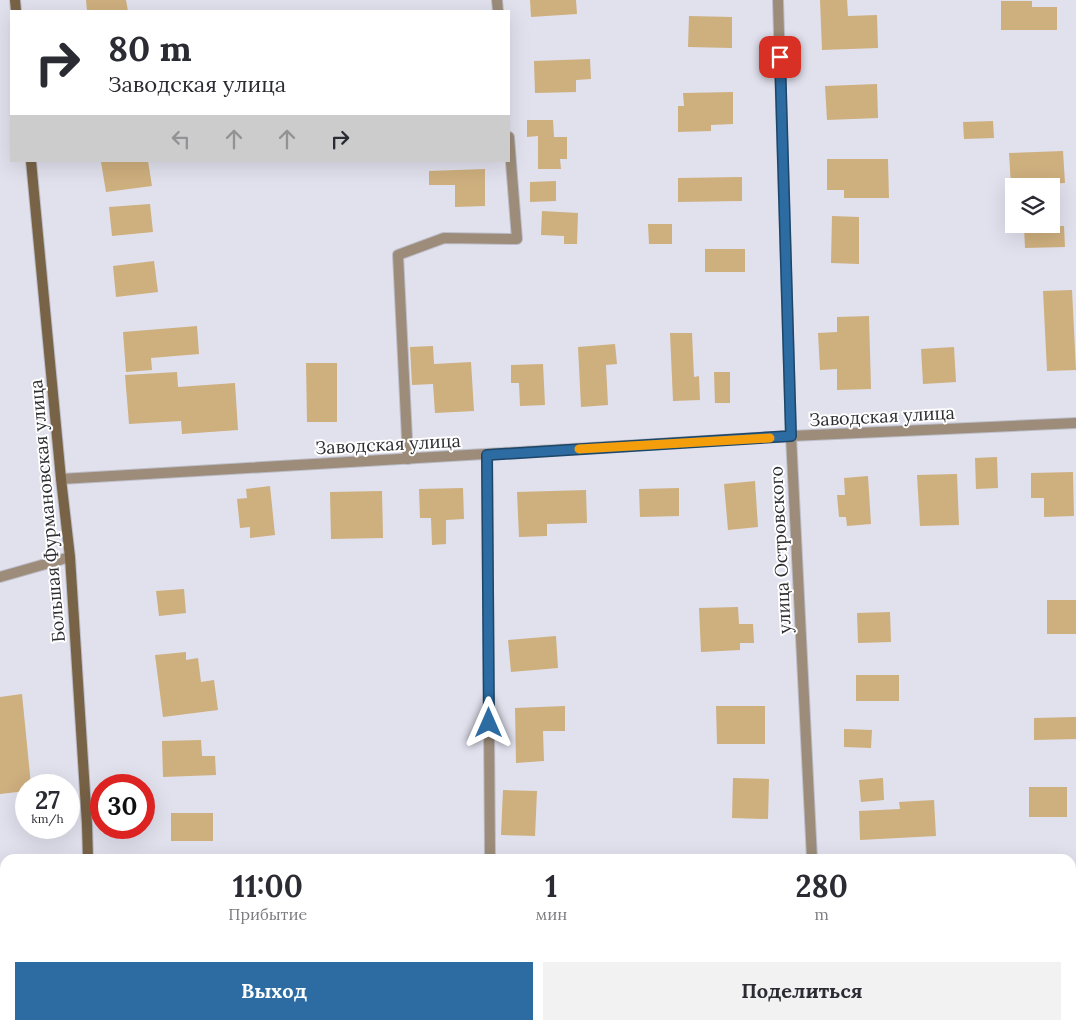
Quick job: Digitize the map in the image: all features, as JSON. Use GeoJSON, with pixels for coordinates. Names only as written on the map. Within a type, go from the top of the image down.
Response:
{"type":"FeatureCollection","features":[{"type":"Feature","properties":{"kind":"main road","name":"Большая Фурмановская улица"},"geometry":{"type":"LineString","coordinates":[[31,162],[70,557],[88,854]]}},
{"type":"Feature","properties":{"kind":"street","name":"улица Островского"},"geometry":{"type":"LineString","coordinates":[[778,0],[791,436],[812,854]]}},
{"type":"Feature","properties":{"kind":"street"},"geometry":{"type":"LineString","coordinates":[[408,459],[398,255],[444,238],[517,239],[510,150]]}},
{"type":"Feature","properties":{"kind":"street","name":"Заводская улица"},"geometry":{"type":"LineString","coordinates":[[61,479],[791,436],[1076,423]]}},
{"type":"Feature","properties":{"kind":"street"},"geometry":{"type":"LineString","coordinates":[[487,455],[490,854]]}},
{"type":"Feature","properties":{"kind":"street"},"geometry":{"type":"LineString","coordinates":[[0,577],[70,557]]}},
{"type":"Feature","properties":{"kind":"building"},"geometry":{"type":"Polygon","coordinates":[[[86,0],[126,0],[128,10],[87,10],[86,0]]]}},
{"type":"Feature","properties":{"kind":"building"},"geometry":{"type":"Polygon","coordinates":[[[530,0],[576,0],[577,14],[531,17],[530,0]]]}},
{"type":"Feature","properties":{"kind":"building"},"geometry":{"type":"Polygon","coordinates":[[[820,0],[847,0],[848,16],[877,15],[878,48],[822,50],[820,0]]]}},
{"type":"Feature","properties":{"kind":"building"},"geometry":{"type":"Polygon","coordinates":[[[1001,1],[1032,1],[1032,7],[1057,7],[1057,30],[1001,30],[1001,1]]]}},
{"type":"Feature","properties":{"kind":"building"},"geometry":{"type":"Polygon","coordinates":[[[689,16],[732,17],[732,48],[688,47],[689,16]]]}},
{"type":"Feature","properties":{"kind":"building"},"geometry":{"type":"Polygon","coordinates":[[[590,59],[591,79],[576,80],[576,92],[535,93],[534,61],[590,59]]]}},
{"type":"Feature","properties":{"kind":"building"},"geometry":{"type":"Polygon","coordinates":[[[877,84],[878,118],[827,120],[825,86],[877,84]]]}},
{"type":"Feature","properties":{"kind":"building"},"geometry":{"type":"Polygon","coordinates":[[[733,92],[733,124],[711,125],[711,131],[678,132],[678,106],[684,106],[683,93],[733,92]]]}},
{"type":"Feature","properties":{"kind":"building"},"geometry":{"type":"Polygon","coordinates":[[[527,120],[553,120],[554,137],[567,137],[567,159],[560,159],[561,169],[538,169],[538,136],[527,137],[527,120]]]}},
{"type":"Feature","properties":{"kind":"building"},"geometry":{"type":"Polygon","coordinates":[[[993,121],[994,138],[964,139],[963,122],[993,121]]]}},
{"type":"Feature","properties":{"kind":"building"},"geometry":{"type":"Polygon","coordinates":[[[1063,151],[1065,183],[1060,183],[1060,178],[1011,178],[1009,153],[1063,151]]]}},
{"type":"Feature","properties":{"kind":"building"},"geometry":{"type":"Polygon","coordinates":[[[827,159],[888,159],[889,198],[844,198],[844,190],[827,190],[827,159]]]}},
{"type":"Feature","properties":{"kind":"building"},"geometry":{"type":"Polygon","coordinates":[[[101,162],[148,162],[152,186],[106,192],[101,162]]]}},
{"type":"Feature","properties":{"kind":"building"},"geometry":{"type":"Polygon","coordinates":[[[485,169],[485,206],[455,207],[455,185],[429,185],[429,171],[485,169]]]}},
{"type":"Feature","properties":{"kind":"building"},"geometry":{"type":"Polygon","coordinates":[[[742,177],[742,201],[678,202],[678,178],[742,177]]]}},
{"type":"Feature","properties":{"kind":"building"},"geometry":{"type":"Polygon","coordinates":[[[556,181],[556,201],[530,202],[530,182],[556,181]]]}},
{"type":"Feature","properties":{"kind":"building"},"geometry":{"type":"Polygon","coordinates":[[[150,204],[153,232],[112,236],[109,207],[150,204]]]}},
{"type":"Feature","properties":{"kind":"building"},"geometry":{"type":"Polygon","coordinates":[[[542,211],[578,213],[577,244],[564,244],[564,236],[541,235],[542,211]]]}},
{"type":"Feature","properties":{"kind":"building"},"geometry":{"type":"Polygon","coordinates":[[[832,216],[859,217],[859,264],[831,263],[832,216]]]}},
{"type":"Feature","properties":{"kind":"building"},"geometry":{"type":"Polygon","coordinates":[[[648,224],[672,224],[672,244],[649,244],[648,224]]]}},
{"type":"Feature","properties":{"kind":"building"},"geometry":{"type":"Polygon","coordinates":[[[1060,226],[1064,226],[1065,247],[1025,248],[1024,233],[1060,233],[1060,226]]]}},
{"type":"Feature","properties":{"kind":"building"},"geometry":{"type":"Polygon","coordinates":[[[705,249],[745,249],[745,272],[705,272],[705,249]]]}},
{"type":"Feature","properties":{"kind":"building"},"geometry":{"type":"Polygon","coordinates":[[[154,261],[158,292],[116,297],[113,266],[154,261]]]}},
{"type":"Feature","properties":{"kind":"building"},"geometry":{"type":"Polygon","coordinates":[[[1072,290],[1076,370],[1047,371],[1043,291],[1072,290]]]}},
{"type":"Feature","properties":{"kind":"building"},"geometry":{"type":"Polygon","coordinates":[[[869,316],[871,389],[837,390],[837,369],[820,370],[818,333],[837,332],[837,317],[869,316]]]}},
{"type":"Feature","properties":{"kind":"building"},"geometry":{"type":"Polygon","coordinates":[[[197,326],[199,354],[151,358],[152,370],[126,372],[123,332],[197,326]]]}},
{"type":"Feature","properties":{"kind":"building"},"geometry":{"type":"Polygon","coordinates":[[[670,333],[692,333],[694,377],[699,376],[700,400],[673,401],[670,333]]]}},
{"type":"Feature","properties":{"kind":"building"},"geometry":{"type":"Polygon","coordinates":[[[615,344],[617,364],[606,365],[608,405],[581,407],[578,347],[615,344]]]}},
{"type":"Feature","properties":{"kind":"building"},"geometry":{"type":"Polygon","coordinates":[[[433,346],[434,364],[471,362],[474,411],[435,413],[433,384],[412,385],[410,347],[433,346]]]}},
{"type":"Feature","properties":{"kind":"building"},"geometry":{"type":"Polygon","coordinates":[[[954,347],[956,382],[923,384],[921,349],[954,347]]]}},
{"type":"Feature","properties":{"kind":"building"},"geometry":{"type":"Polygon","coordinates":[[[306,363],[337,363],[337,422],[307,422],[306,363]]]}},
{"type":"Feature","properties":{"kind":"building"},"geometry":{"type":"Polygon","coordinates":[[[543,364],[545,405],[520,406],[519,383],[511,383],[511,365],[543,364]]]}},
{"type":"Feature","properties":{"kind":"building"},"geometry":{"type":"Polygon","coordinates":[[[177,372],[178,387],[235,383],[238,430],[182,434],[181,421],[129,424],[125,375],[177,372]]]}},
{"type":"Feature","properties":{"kind":"building"},"geometry":{"type":"Polygon","coordinates":[[[714,372],[730,372],[730,403],[715,403],[714,372]]]}},
{"type":"Feature","properties":{"kind":"building"},"geometry":{"type":"Polygon","coordinates":[[[997,457],[998,488],[976,489],[975,458],[997,457]]]}},
{"type":"Feature","properties":{"kind":"building"},"geometry":{"type":"Polygon","coordinates":[[[1073,472],[1074,516],[1044,517],[1044,498],[1031,498],[1031,473],[1073,472]]]}},
{"type":"Feature","properties":{"kind":"building"},"geometry":{"type":"Polygon","coordinates":[[[957,474],[959,525],[920,526],[917,475],[957,474]]]}},
{"type":"Feature","properties":{"kind":"building"},"geometry":{"type":"Polygon","coordinates":[[[868,476],[871,524],[847,526],[846,517],[839,517],[837,495],[845,495],[844,478],[868,476]]]}},
{"type":"Feature","properties":{"kind":"building"},"geometry":{"type":"Polygon","coordinates":[[[755,481],[758,527],[728,530],[724,484],[755,481]]]}},
{"type":"Feature","properties":{"kind":"building"},"geometry":{"type":"Polygon","coordinates":[[[270,486],[275,535],[250,538],[250,527],[240,528],[237,499],[247,498],[246,489],[270,486]]]}},
{"type":"Feature","properties":{"kind":"building"},"geometry":{"type":"Polygon","coordinates":[[[463,488],[464,519],[446,520],[446,544],[432,545],[431,518],[420,518],[419,489],[463,488]]]}},
{"type":"Feature","properties":{"kind":"building"},"geometry":{"type":"Polygon","coordinates":[[[679,488],[679,516],[640,517],[639,489],[679,488]]]}},
{"type":"Feature","properties":{"kind":"building"},"geometry":{"type":"Polygon","coordinates":[[[586,490],[587,523],[547,524],[547,536],[519,537],[517,492],[586,490]]]}},
{"type":"Feature","properties":{"kind":"building"},"geometry":{"type":"Polygon","coordinates":[[[382,491],[383,538],[331,539],[330,492],[382,491]]]}},
{"type":"Feature","properties":{"kind":"building"},"geometry":{"type":"Polygon","coordinates":[[[184,589],[186,613],[159,616],[156,591],[184,589]]]}},
{"type":"Feature","properties":{"kind":"building"},"geometry":{"type":"Polygon","coordinates":[[[1047,600],[1076,600],[1076,634],[1047,634],[1047,600]]]}},
{"type":"Feature","properties":{"kind":"building"},"geometry":{"type":"Polygon","coordinates":[[[738,607],[739,624],[753,624],[754,643],[740,643],[740,650],[701,652],[699,608],[738,607]]]}},
{"type":"Feature","properties":{"kind":"building"},"geometry":{"type":"Polygon","coordinates":[[[890,612],[891,642],[858,643],[857,613],[890,612]]]}},
{"type":"Feature","properties":{"kind":"building"},"geometry":{"type":"Polygon","coordinates":[[[556,636],[558,668],[511,672],[508,640],[556,636]]]}},
{"type":"Feature","properties":{"kind":"building"},"geometry":{"type":"Polygon","coordinates":[[[186,652],[186,660],[198,658],[201,682],[214,680],[218,710],[163,717],[155,655],[186,652]]]}},
{"type":"Feature","properties":{"kind":"building"},"geometry":{"type":"Polygon","coordinates":[[[856,675],[899,675],[899,701],[856,701],[856,675]]]}},
{"type":"Feature","properties":{"kind":"building"},"geometry":{"type":"Polygon","coordinates":[[[22,694],[30,774],[15,774],[15,792],[0,794],[0,697],[22,694]]]}},
{"type":"Feature","properties":{"kind":"building"},"geometry":{"type":"Polygon","coordinates":[[[565,706],[565,731],[543,731],[544,761],[516,763],[515,708],[565,706]]]}},
{"type":"Feature","properties":{"kind":"building"},"geometry":{"type":"Polygon","coordinates":[[[716,706],[765,706],[765,744],[717,744],[716,706]]]}},
{"type":"Feature","properties":{"kind":"building"},"geometry":{"type":"Polygon","coordinates":[[[1076,717],[1076,739],[1034,740],[1034,718],[1076,717]]]}},
{"type":"Feature","properties":{"kind":"building"},"geometry":{"type":"Polygon","coordinates":[[[844,729],[872,730],[871,748],[844,747],[844,729]]]}},
{"type":"Feature","properties":{"kind":"building"},"geometry":{"type":"Polygon","coordinates":[[[201,740],[202,756],[215,756],[216,775],[163,777],[162,741],[201,740]]]}},
{"type":"Feature","properties":{"kind":"building"},"geometry":{"type":"Polygon","coordinates":[[[733,778],[769,779],[768,819],[732,818],[733,778]]]}},
{"type":"Feature","properties":{"kind":"building"},"geometry":{"type":"Polygon","coordinates":[[[883,778],[884,800],[861,802],[859,780],[883,778]]]}},
{"type":"Feature","properties":{"kind":"building"},"geometry":{"type":"Polygon","coordinates":[[[1029,787],[1067,787],[1067,817],[1029,817],[1029,787]]]}},
{"type":"Feature","properties":{"kind":"building"},"geometry":{"type":"Polygon","coordinates":[[[503,790],[537,791],[535,836],[501,835],[503,790]]]}},
{"type":"Feature","properties":{"kind":"building"},"geometry":{"type":"Polygon","coordinates":[[[934,800],[936,836],[860,840],[859,811],[900,809],[899,802],[934,800]]]}},
{"type":"Feature","properties":{"kind":"building"},"geometry":{"type":"Polygon","coordinates":[[[171,813],[213,813],[213,841],[171,841],[171,813]]]}},
{"type":"Feature","properties":{"kind":"slow traffic"},"geometry":{"type":"LineString","coordinates":[[579,449],[770,438]]}},
{"type":"Feature","properties":{"kind":"route"},"geometry":{"type":"LineString","coordinates":[[489,723],[487,455],[791,436],[780,57]]}}]}
